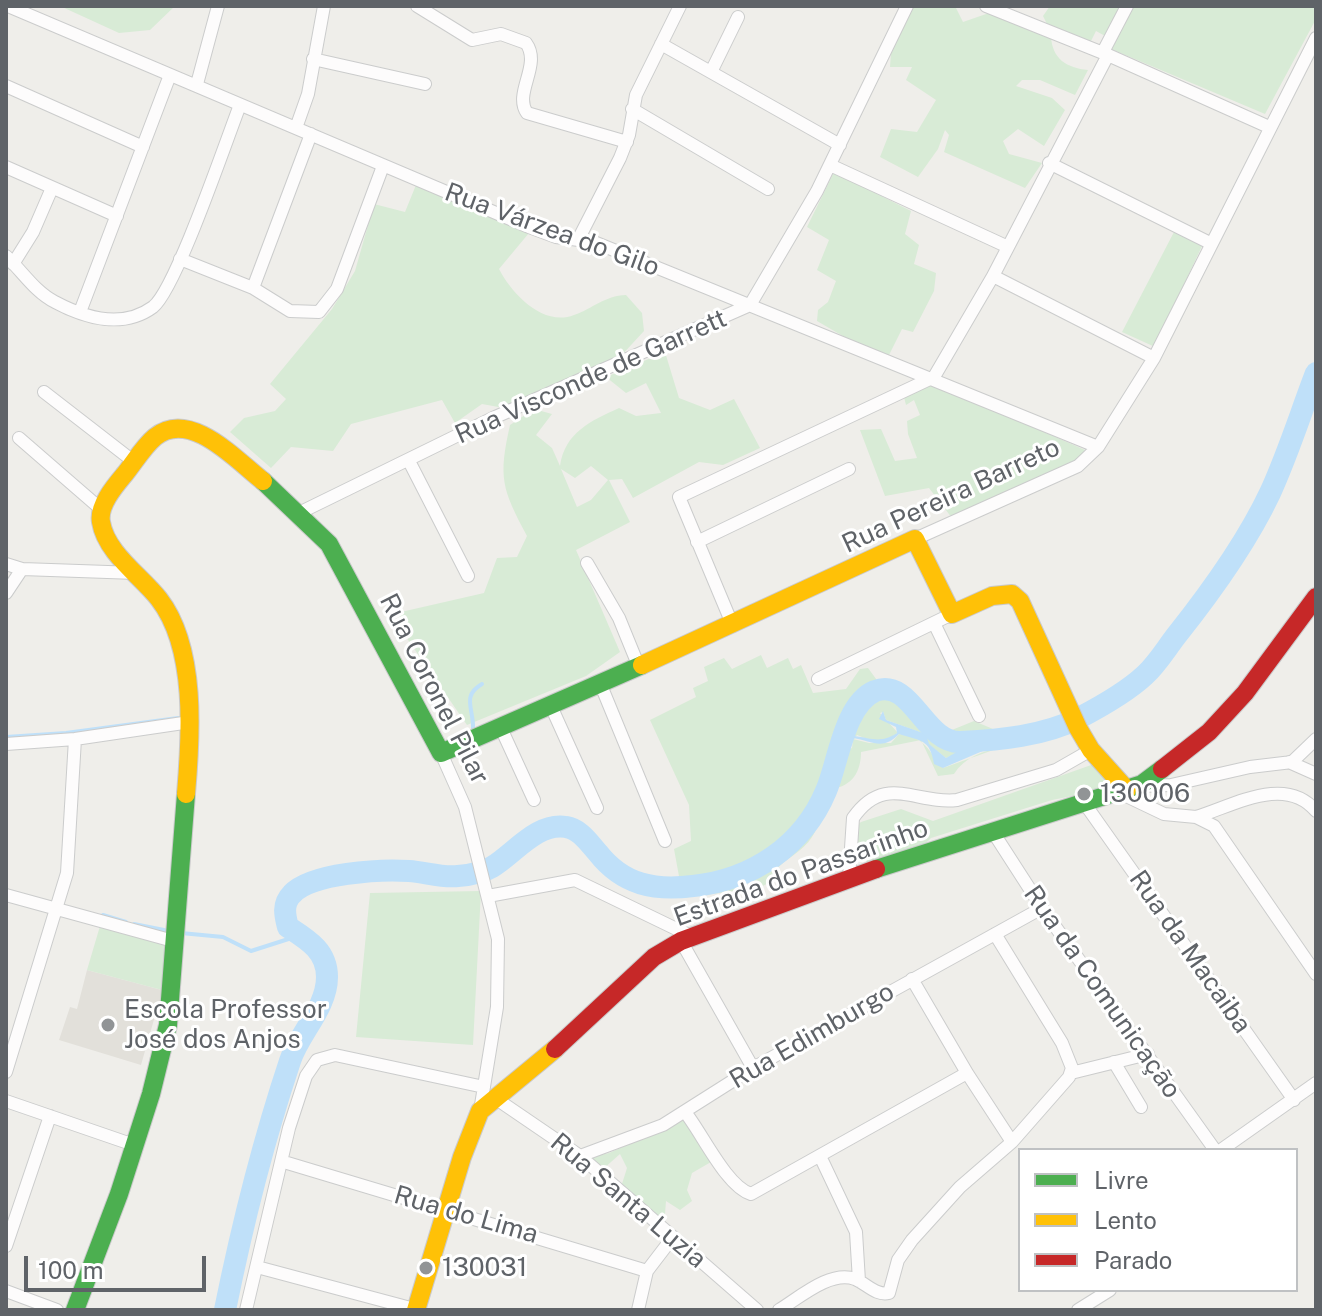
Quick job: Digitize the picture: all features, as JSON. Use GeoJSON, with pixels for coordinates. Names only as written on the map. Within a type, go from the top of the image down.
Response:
{"type":"FeatureCollection","features":[{"type":"Feature","properties":{"kind":"street","name":"Rua Várzea do Gilo"},"geometry":{"type":"LineString","coordinates":[[8,6],[556,237],[579,238],[934,377],[1098,447]]}},
{"type":"Feature","properties":{"kind":"street"},"geometry":{"type":"LineString","coordinates":[[197,84],[218,6]]}},
{"type":"Feature","properties":{"kind":"street"},"geometry":{"type":"LineString","coordinates":[[296,128],[308,94],[324,6]]}},
{"type":"Feature","properties":{"kind":"street"},"geometry":{"type":"LineString","coordinates":[[417,6],[472,40],[501,34],[526,43],[532,61],[524,99],[527,113],[627,142]]}},
{"type":"Feature","properties":{"kind":"street"},"geometry":{"type":"LineString","coordinates":[[579,238],[627,142],[632,109],[680,6]]}},
{"type":"Feature","properties":{"kind":"street","name":"Rua Visconde de Garrett"},"geometry":{"type":"LineString","coordinates":[[301,512],[493,418],[646,354],[750,305],[830,165],[907,6]]}},
{"type":"Feature","properties":{"kind":"street"},"geometry":{"type":"LineString","coordinates":[[986,6],[1106,54],[1269,127]]}},
{"type":"Feature","properties":{"kind":"street"},"geometry":{"type":"LineString","coordinates":[[733,626],[679,502],[683,493],[847,421],[934,377],[993,276],[1106,54],[1127,6]]}},
{"type":"Feature","properties":{"kind":"street"},"geometry":{"type":"LineString","coordinates":[[711,72],[738,17]]}},
{"type":"Feature","properties":{"kind":"street","name":"Rua Pereira Barreto"},"geometry":{"type":"LineString","coordinates":[[441,753],[733,626],[1078,466],[1098,447],[1154,358],[1316,38]]}},
{"type":"Feature","properties":{"kind":"street"},"geometry":{"type":"LineString","coordinates":[[661,44],[840,145]]}},
{"type":"Feature","properties":{"kind":"street"},"geometry":{"type":"LineString","coordinates":[[313,59],[425,84]]}},
{"type":"Feature","properties":{"kind":"street"},"geometry":{"type":"LineString","coordinates":[[80,312],[170,75]]}},
{"type":"Feature","properties":{"kind":"street"},"geometry":{"type":"LineString","coordinates":[[6,86],[143,147]]}},
{"type":"Feature","properties":{"kind":"street"},"geometry":{"type":"LineString","coordinates":[[52,188],[33,232],[10,260],[41,294],[80,312],[116,321],[142,314],[156,305],[166,290],[240,105]]}},
{"type":"Feature","properties":{"kind":"street"},"geometry":{"type":"LineString","coordinates":[[632,109],[768,189]]}},
{"type":"Feature","properties":{"kind":"street"},"geometry":{"type":"LineString","coordinates":[[253,288],[311,134]]}},
{"type":"Feature","properties":{"kind":"street"},"geometry":{"type":"LineString","coordinates":[[1049,163],[1210,243]]}},
{"type":"Feature","properties":{"kind":"street"},"geometry":{"type":"LineString","coordinates":[[830,165],[1006,246]]}},
{"type":"Feature","properties":{"kind":"street"},"geometry":{"type":"LineString","coordinates":[[180,259],[253,288],[298,313],[310,314],[326,307],[337,289],[383,166]]}},
{"type":"Feature","properties":{"kind":"street"},"geometry":{"type":"LineString","coordinates":[[6,167],[117,216]]}},
{"type":"Feature","properties":{"kind":"street"},"geometry":{"type":"LineString","coordinates":[[993,276],[1154,358]]}},
{"type":"Feature","properties":{"kind":"street"},"geometry":{"type":"LineString","coordinates":[[44,392],[133,461],[109,493],[101,515]]}},
{"type":"Feature","properties":{"kind":"street","name":"Rua Coronel Pilar"},"geometry":{"type":"LineString","coordinates":[[133,461],[168,429],[189,429],[203,435],[301,512],[342,565],[441,753],[465,807],[498,939],[497,1007],[490,1092]]}},
{"type":"Feature","properties":{"kind":"street"},"geometry":{"type":"LineString","coordinates":[[19,438],[101,515],[108,542],[161,602],[179,645],[188,686],[190,722],[178,936],[168,1025],[134,1145],[75,1310]]}},
{"type":"Feature","properties":{"kind":"street"},"geometry":{"type":"LineString","coordinates":[[409,461],[468,576]]}},
{"type":"Feature","properties":{"kind":"street"},"geometry":{"type":"LineString","coordinates":[[697,542],[849,469]]}},
{"type":"Feature","properties":{"kind":"street"},"geometry":{"type":"LineString","coordinates":[[915,539],[979,716]]}},
{"type":"Feature","properties":{"kind":"street"},"geometry":{"type":"LineString","coordinates":[[587,563],[619,618],[639,667]]}},
{"type":"Feature","properties":{"kind":"street"},"geometry":{"type":"LineString","coordinates":[[6,564],[22,569],[136,573]]}},
{"type":"Feature","properties":{"kind":"street"},"geometry":{"type":"LineString","coordinates":[[6,593],[22,569]]}},
{"type":"Feature","properties":{"kind":"street"},"geometry":{"type":"LineString","coordinates":[[818,679],[992,596],[1012,594],[1020,601],[1069,710],[1091,750],[1128,789],[1164,814],[1206,820],[1223,835],[1316,974]]}},
{"type":"Feature","properties":{"kind":"street","name":"Estrada do Passarinho"},"geometry":{"type":"LineString","coordinates":[[417,1310],[446,1208],[480,1111],[490,1092],[553,1051],[654,957],[687,939],[849,878],[1128,789],[1173,764],[1209,732],[1262,671],[1316,597]]}},
{"type":"Feature","properties":{"kind":"street"},"geometry":{"type":"LineString","coordinates":[[600,683],[665,841]]}},
{"type":"Feature","properties":{"kind":"street"},"geometry":{"type":"LineString","coordinates":[[550,704],[597,808]]}},
{"type":"Feature","properties":{"kind":"street"},"geometry":{"type":"LineString","coordinates":[[6,744],[75,739],[190,722]]}},
{"type":"Feature","properties":{"kind":"street"},"geometry":{"type":"LineString","coordinates":[[500,726],[534,800]]}},
{"type":"Feature","properties":{"kind":"street"},"geometry":{"type":"LineString","coordinates":[[6,1072],[67,873],[75,739]]}},
{"type":"Feature","properties":{"kind":"street"},"geometry":{"type":"LineString","coordinates":[[1289,762],[1316,739]]}},
{"type":"Feature","properties":{"kind":"street"},"geometry":{"type":"LineString","coordinates":[[849,878],[853,818],[859,809],[881,794],[898,792],[943,801],[957,800],[1056,770],[1091,750]]}},
{"type":"Feature","properties":{"kind":"street"},"geometry":{"type":"LineString","coordinates":[[1128,789],[1171,785],[1250,767],[1289,762],[1316,774]]}},
{"type":"Feature","properties":{"kind":"street"},"geometry":{"type":"LineString","coordinates":[[1196,817],[1248,799],[1286,792],[1304,799],[1316,811]]}},
{"type":"Feature","properties":{"kind":"street","name":"Rua da Macaiba"},"geometry":{"type":"LineString","coordinates":[[1085,804],[1294,1100]]}},
{"type":"Feature","properties":{"kind":"street","name":"Rua da Comunicação"},"geometry":{"type":"LineString","coordinates":[[993,832],[1042,908],[1217,1148]]}},
{"type":"Feature","properties":{"kind":"street"},"geometry":{"type":"LineString","coordinates":[[851,850],[873,871]]}},
{"type":"Feature","properties":{"kind":"street"},"geometry":{"type":"LineString","coordinates":[[488,896],[575,880],[687,939],[753,1068]]}},
{"type":"Feature","properties":{"kind":"street"},"geometry":{"type":"LineString","coordinates":[[6,895],[58,910],[178,936]]}},
{"type":"Feature","properties":{"kind":"street","name":"Rua Edimburgo"},"geometry":{"type":"LineString","coordinates":[[580,1156],[636,1137],[685,1112],[753,1068],[1042,908]]}},
{"type":"Feature","properties":{"kind":"street"},"geometry":{"type":"LineString","coordinates":[[995,934],[1069,1057],[1071,1073]]}},
{"type":"Feature","properties":{"kind":"street"},"geometry":{"type":"LineString","coordinates":[[912,979],[1012,1142]]}},
{"type":"Feature","properties":{"kind":"street"},"geometry":{"type":"LineString","coordinates":[[880,1294],[891,1290],[898,1260],[912,1240],[960,1187],[1012,1142],[1071,1073],[1148,1054]]}},
{"type":"Feature","properties":{"kind":"street","name":"Rua Santa Luzia"},"geometry":{"type":"LineString","coordinates":[[284,1162],[289,1128],[306,1076],[317,1060],[326,1055],[390,1065],[490,1092],[580,1156],[757,1310]]}},
{"type":"Feature","properties":{"kind":"street"},"geometry":{"type":"LineString","coordinates":[[1114,1062],[1141,1107]]}},
{"type":"Feature","properties":{"kind":"street"},"geometry":{"type":"LineString","coordinates":[[685,1112],[743,1190],[751,1194],[967,1073]]}},
{"type":"Feature","properties":{"kind":"street"},"geometry":{"type":"LineString","coordinates":[[1221,1148],[1316,1083]]}},
{"type":"Feature","properties":{"kind":"street"},"geometry":{"type":"LineString","coordinates":[[6,1101],[134,1145]]}},
{"type":"Feature","properties":{"kind":"street"},"geometry":{"type":"LineString","coordinates":[[6,1246],[50,1116]]}},
{"type":"Feature","properties":{"kind":"street"},"geometry":{"type":"LineString","coordinates":[[820,1156],[856,1232],[859,1281]]}},
{"type":"Feature","properties":{"kind":"street"},"geometry":{"type":"LineString","coordinates":[[246,1310],[284,1162]]}},
{"type":"Feature","properties":{"kind":"street","name":"Rua do Lima"},"geometry":{"type":"LineString","coordinates":[[284,1162],[446,1208],[647,1271]]}},
{"type":"Feature","properties":{"kind":"street"},"geometry":{"type":"LineString","coordinates":[[638,1310],[647,1271],[673,1237]]}},
{"type":"Feature","properties":{"kind":"street"},"geometry":{"type":"LineString","coordinates":[[257,1267],[417,1310]]}},
{"type":"Feature","properties":{"kind":"street"},"geometry":{"type":"LineString","coordinates":[[779,1310],[836,1278],[859,1281],[880,1294]]}},
{"type":"Feature","properties":{"kind":"street"},"geometry":{"type":"LineString","coordinates":[[6,1291],[57,1310]]}},
{"type":"Feature","properties":{"kind":"street"},"geometry":{"type":"LineString","coordinates":[[1078,1310],[1107,1292]]}},
{"type":"Feature","properties":{"kind":"street"},"geometry":{"type":"LineString","coordinates":[[880,1294],[882,1310]]}},
{"type":"Feature","properties":{"kind":"shaded area","name":"Escola Professor José dos Anjos"},"geometry":{"type":"Polygon","coordinates":[[[87,970],[162,990],[162,1008],[157,1009],[141,1065],[59,1040],[70,1007],[77,1009],[87,970]]]}},
{"type":"Feature","properties":{"kind":"green space"},"geometry":{"type":"Polygon","coordinates":[[[60,6],[175,6],[150,30],[119,33],[60,6]]]}},
{"type":"Feature","properties":{"kind":"green space"},"geometry":{"type":"Polygon","coordinates":[[[912,6],[955,6],[963,22],[989,13],[1051,36],[1054,51],[1062,61],[1088,70],[1075,95],[1040,80],[1022,80],[1016,86],[1052,98],[1065,110],[1044,146],[1018,129],[1003,141],[1009,154],[1042,163],[1025,188],[944,152],[949,135],[945,130],[938,149],[918,177],[880,157],[891,129],[917,132],[936,100],[906,80],[912,67],[890,67],[891,53],[912,6]]]}},
{"type":"Feature","properties":{"kind":"green space"},"geometry":{"type":"Polygon","coordinates":[[[1050,6],[1122,6],[1107,37],[1096,31],[1091,41],[1073,40],[1051,32],[1043,16],[1050,6]]]}},
{"type":"Feature","properties":{"kind":"green space"},"geometry":{"type":"Polygon","coordinates":[[[1133,6],[1316,6],[1316,19],[1265,114],[1111,49],[1133,6]]]}},
{"type":"Feature","properties":{"kind":"green space"},"geometry":{"type":"Polygon","coordinates":[[[834,172],[911,211],[905,234],[919,245],[914,264],[936,273],[934,291],[913,332],[902,329],[886,361],[817,321],[818,310],[828,302],[836,281],[817,270],[829,240],[807,227],[834,172]]]}},
{"type":"Feature","properties":{"kind":"green space"},"geometry":{"type":"Polygon","coordinates":[[[416,185],[529,233],[499,269],[520,298],[530,306],[551,316],[562,317],[626,295],[642,313],[644,331],[620,357],[504,408],[482,404],[455,423],[442,400],[351,424],[333,451],[291,447],[271,468],[230,432],[244,418],[275,411],[286,399],[270,384],[332,309],[355,271],[374,204],[405,212],[416,185]]]}},
{"type":"Feature","properties":{"kind":"green space"},"geometry":{"type":"Polygon","coordinates":[[[1174,232],[1202,246],[1155,347],[1122,332],[1174,232]]]}},
{"type":"Feature","properties":{"kind":"green space"},"geometry":{"type":"Polygon","coordinates":[[[665,352],[679,398],[710,410],[734,399],[760,448],[723,465],[699,462],[633,498],[622,479],[609,480],[630,522],[576,550],[620,652],[586,676],[467,725],[397,624],[401,612],[484,593],[497,558],[517,557],[527,536],[505,483],[504,458],[510,425],[534,409],[552,414],[536,435],[552,448],[560,466],[573,436],[599,418],[619,408],[636,416],[661,413],[646,383],[626,393],[606,377],[665,352]],[[591,466],[575,478],[561,469],[577,507],[591,500],[608,480],[591,466]]]}},
{"type":"Feature","properties":{"kind":"green space"},"geometry":{"type":"Polygon","coordinates":[[[933,383],[1085,450],[1077,461],[952,518],[929,488],[885,496],[860,430],[881,429],[895,461],[917,458],[908,434],[907,421],[920,415],[914,400],[906,405],[903,393],[933,383]]]}},
{"type":"Feature","properties":{"kind":"green space"},"geometry":{"type":"Polygon","coordinates":[[[761,655],[767,668],[788,658],[793,669],[801,665],[813,693],[846,689],[860,669],[868,668],[882,687],[893,685],[899,696],[915,696],[942,734],[974,721],[993,729],[1023,731],[1002,744],[973,747],[946,758],[928,744],[922,733],[886,720],[898,733],[883,740],[857,735],[854,739],[891,743],[899,734],[919,740],[861,752],[854,777],[845,785],[832,789],[812,837],[774,872],[776,879],[757,889],[751,879],[734,891],[683,898],[674,849],[691,841],[689,805],[650,720],[696,697],[693,688],[708,681],[704,667],[724,658],[732,669],[761,655]]]}},
{"type":"Feature","properties":{"kind":"green space"},"geometry":{"type":"Polygon","coordinates":[[[1055,730],[1061,732],[1048,737],[1001,747],[1038,734],[1046,735],[1055,730]]]}},
{"type":"Feature","properties":{"kind":"green space"},"geometry":{"type":"Polygon","coordinates":[[[922,743],[943,768],[972,758],[954,774],[938,776],[922,743]]]}},
{"type":"Feature","properties":{"kind":"green space"},"geometry":{"type":"Polygon","coordinates":[[[1094,764],[1110,780],[1108,789],[1052,800],[931,838],[920,849],[868,863],[854,851],[857,825],[861,822],[901,809],[933,821],[1094,764]]]}},
{"type":"Feature","properties":{"kind":"green space"},"geometry":{"type":"Polygon","coordinates":[[[481,891],[473,1045],[356,1037],[370,893],[481,891]]]}},
{"type":"Feature","properties":{"kind":"green space"},"geometry":{"type":"Polygon","coordinates":[[[100,926],[169,944],[162,990],[87,970],[100,926]]]}},
{"type":"Feature","properties":{"kind":"green space"},"geometry":{"type":"Polygon","coordinates":[[[686,1119],[711,1162],[692,1173],[687,1190],[692,1201],[680,1210],[666,1201],[665,1214],[656,1217],[621,1187],[627,1168],[620,1154],[602,1170],[587,1158],[609,1153],[686,1119]]]}},
{"type":"Feature","properties":{"kind":"water"},"geometry":{"type":"Polygon","coordinates":[[[883,711],[886,720],[926,734],[929,744],[946,758],[962,749],[971,750],[990,734],[995,734],[996,742],[1002,744],[1012,736],[1063,717],[1067,725],[1059,731],[985,750],[943,768],[934,764],[927,745],[913,738],[899,734],[882,744],[853,738],[881,739],[897,733],[896,727],[879,719],[883,711]]]}},
{"type":"Feature","properties":{"kind":"waterway"},"geometry":{"type":"LineString","coordinates":[[225,1310],[254,1184],[280,1092],[294,1051],[318,1010],[326,988],[326,968],[320,953],[288,927],[285,914],[292,894],[314,881],[365,872],[409,871],[452,876],[484,871],[526,840],[555,827],[576,830],[608,864],[629,879],[666,887],[715,882],[755,868],[789,844],[804,828],[826,791],[849,721],[864,698],[875,691],[888,689],[899,693],[937,733],[948,740],[961,742],[1036,733],[1079,718],[1122,693],[1149,671],[1227,567],[1270,493],[1316,373]]}},
{"type":"Feature","properties":{"kind":"waterway"},"geometry":{"type":"LineString","coordinates":[[473,729],[470,698],[482,684]]}},
{"type":"Feature","properties":{"kind":"waterway"},"geometry":{"type":"LineString","coordinates":[[6,737],[66,733],[178,718]]}},
{"type":"Feature","properties":{"kind":"waterway"},"geometry":{"type":"LineString","coordinates":[[103,915],[126,922]]}},
{"type":"Feature","properties":{"kind":"waterway"},"geometry":{"type":"LineString","coordinates":[[134,924],[169,931]]}},
{"type":"Feature","properties":{"kind":"waterway"},"geometry":{"type":"LineString","coordinates":[[181,933],[223,937],[251,951],[301,935]]}},
{"type":"Feature","properties":{"kind":"traffic: fast"},"geometry":{"type":"LineString","coordinates":[[263,481],[329,544],[441,753],[642,665]]}},
{"type":"Feature","properties":{"kind":"traffic: fast"},"geometry":{"type":"LineString","coordinates":[[876,869],[1142,784],[1162,769]]}},
{"type":"Feature","properties":{"kind":"traffic: fast"},"geometry":{"type":"LineString","coordinates":[[75,1310],[119,1194],[151,1094],[168,1025],[186,794]]}},
{"type":"Feature","properties":{"kind":"traffic: slow"},"geometry":{"type":"LineString","coordinates":[[186,794],[189,693],[180,642],[159,599],[110,544],[101,522],[102,510],[146,445],[169,430],[183,429],[198,433],[227,451],[263,481]]}},
{"type":"Feature","properties":{"kind":"traffic: slow"},"geometry":{"type":"LineString","coordinates":[[642,665],[915,539],[952,614],[992,596],[1012,594],[1020,601],[1078,728],[1091,750],[1127,790]]}},
{"type":"Feature","properties":{"kind":"traffic: slow"},"geometry":{"type":"LineString","coordinates":[[416,1310],[462,1157],[480,1111],[555,1049]]}},
{"type":"Feature","properties":{"kind":"traffic: jam"},"geometry":{"type":"LineString","coordinates":[[1162,769],[1209,732],[1245,693],[1316,597]]}},
{"type":"Feature","properties":{"kind":"traffic: jam"},"geometry":{"type":"LineString","coordinates":[[555,1049],[654,957],[681,941],[876,869]]}},
{"type":"Feature","properties":{"kind":"place","name":"130006"},"geometry":{"type":"Point","coordinates":[1084,794]}},
{"type":"Feature","properties":{"kind":"place","name":"Escola Professor José dos Anjos"},"geometry":{"type":"Point","coordinates":[108,1025]}},
{"type":"Feature","properties":{"kind":"place","name":"130031"},"geometry":{"type":"Point","coordinates":[426,1268]}}]}
